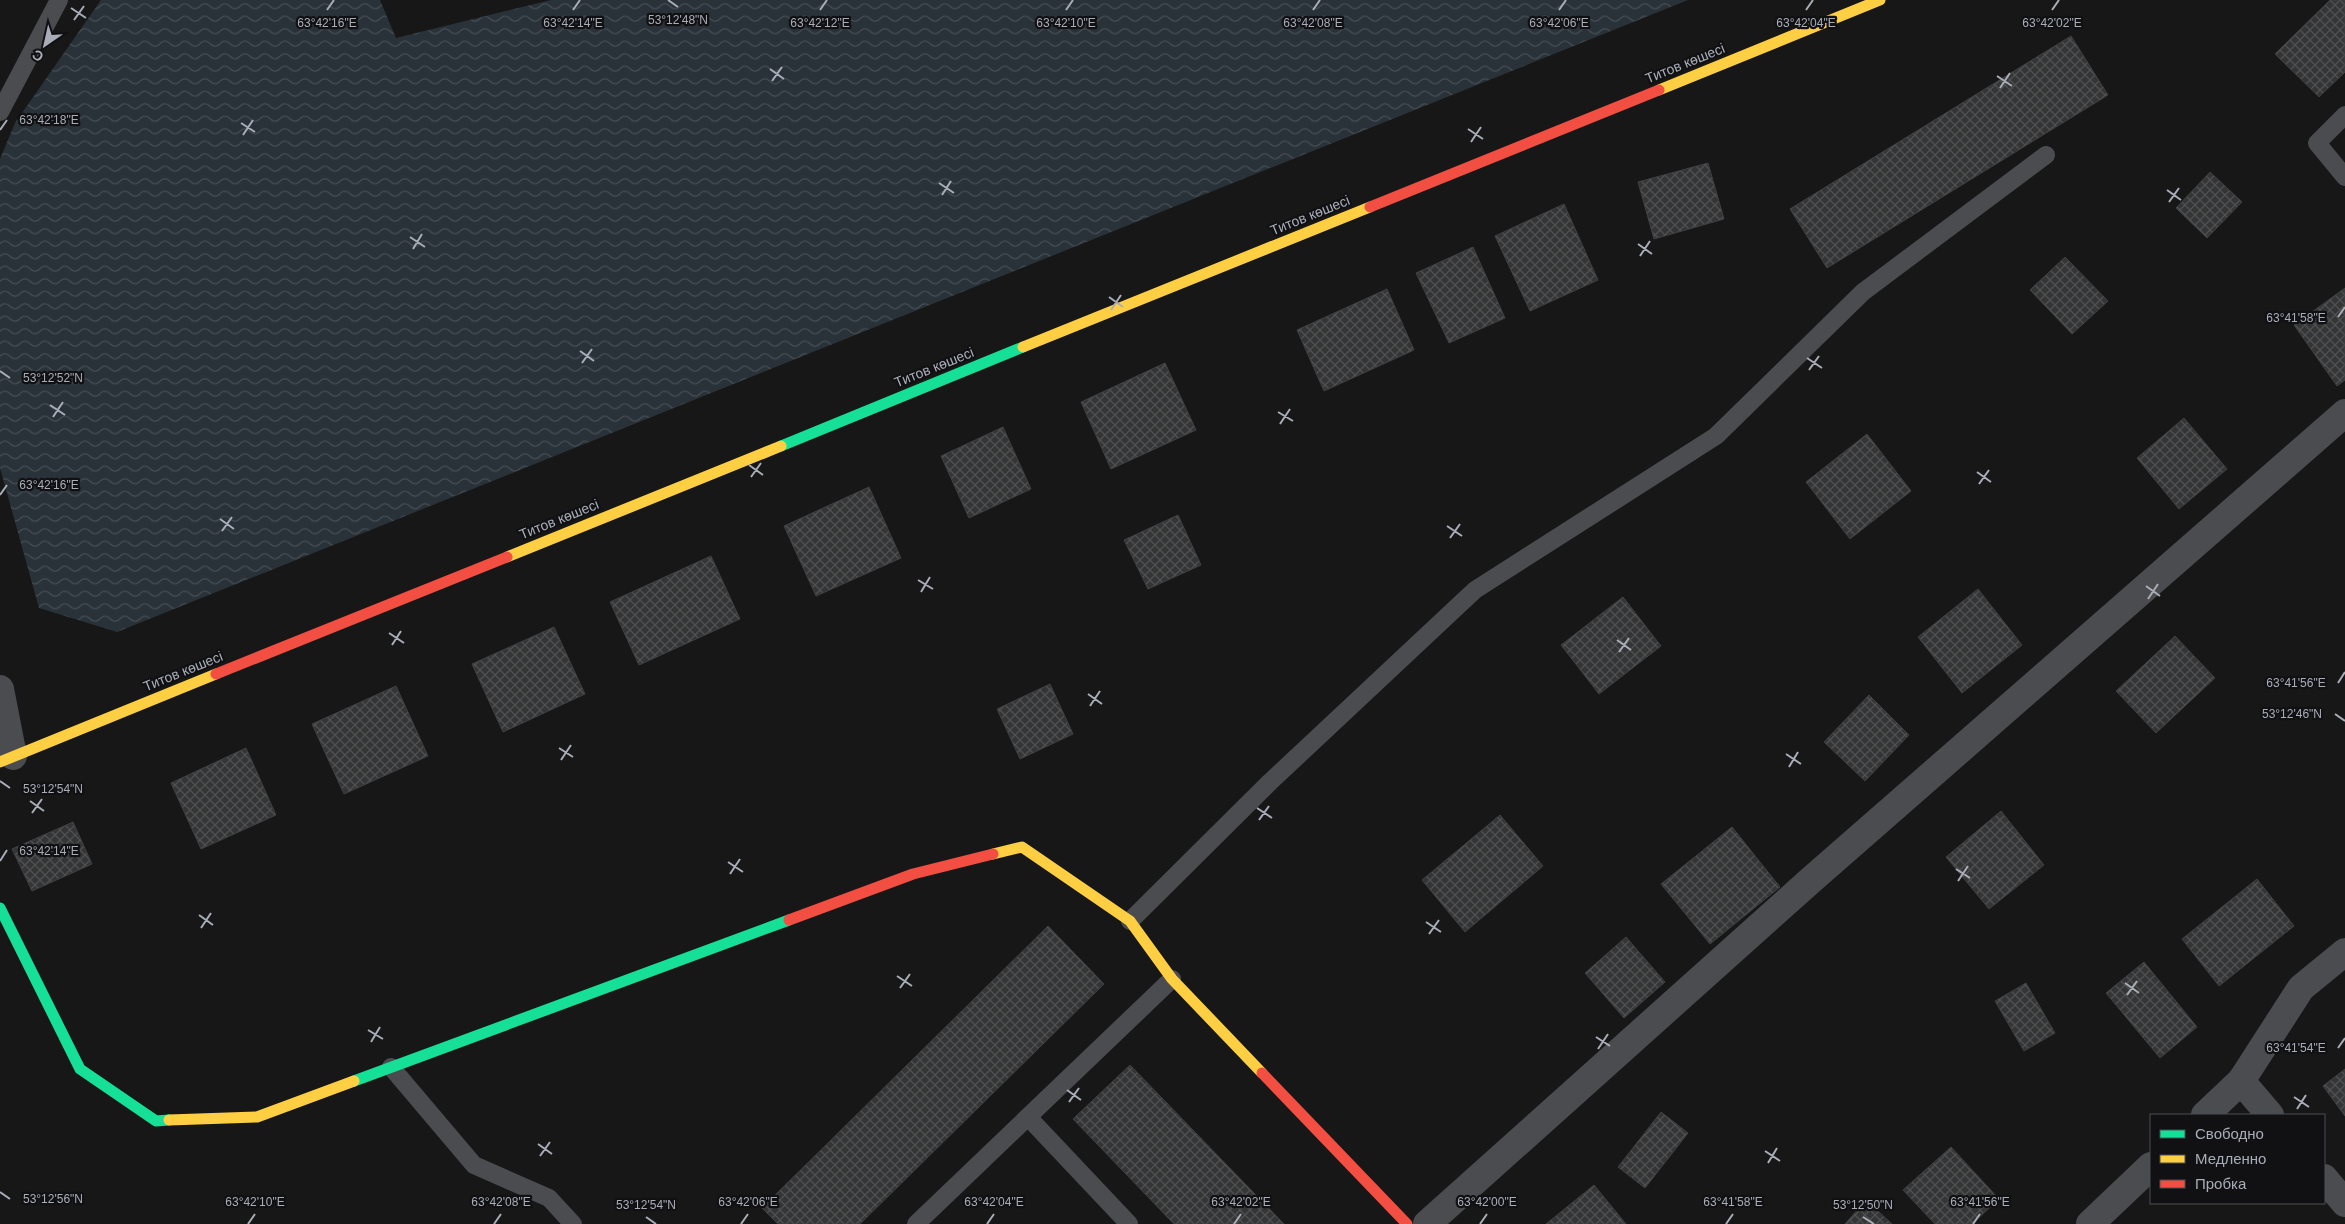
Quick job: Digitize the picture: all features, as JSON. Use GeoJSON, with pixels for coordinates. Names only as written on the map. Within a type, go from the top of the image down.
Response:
{"type":"FeatureCollection","features":[{"type":"Feature","properties":{"kind":"street","name":"Титов көшесі"},"geometry":{"type":"LineString","coordinates":[[6,759],[1880,0]]}},
{"type":"Feature","properties":{"kind":"street"},"geometry":{"type":"LineString","coordinates":[[1427,1224],[1811,880],[2345,413]]}},
{"type":"Feature","properties":{"kind":"street"},"geometry":{"type":"LineString","coordinates":[[0,689],[6,759]]}},
{"type":"Feature","properties":{"kind":"street"},"geometry":{"type":"LineString","coordinates":[[0,908],[80,1068],[156,1121],[258,1117],[913,874],[1022,847],[1130,921],[1172,979],[1407,1224]]}},
{"type":"Feature","properties":{"kind":"street"},"geometry":{"type":"LineString","coordinates":[[2206,1114],[2241,1081],[2300,988],[2345,952]]}},
{"type":"Feature","properties":{"kind":"street"},"geometry":{"type":"LineString","coordinates":[[2241,1081],[2269,1114]]}},
{"type":"Feature","properties":{"kind":"street"},"geometry":{"type":"LineString","coordinates":[[2090,1224],[2150,1167]]}},
{"type":"Feature","properties":{"kind":"street"},"geometry":{"type":"LineString","coordinates":[[2325,1179],[2345,1203]]}},
{"type":"Feature","properties":{"kind":"lane"},"geometry":{"type":"LineString","coordinates":[[0,112],[59,0]]}},
{"type":"Feature","properties":{"kind":"lane"},"geometry":{"type":"LineString","coordinates":[[2345,115],[2317,144],[2345,177]]}},
{"type":"Feature","properties":{"kind":"lane"},"geometry":{"type":"LineString","coordinates":[[1130,921],[1270,782],[1475,590],[1716,436],[1863,292],[2046,155]]}},
{"type":"Feature","properties":{"kind":"lane"},"geometry":{"type":"LineString","coordinates":[[916,1224],[1172,979]]}},
{"type":"Feature","properties":{"kind":"lane"},"geometry":{"type":"LineString","coordinates":[[391,1068],[474,1165],[549,1198],[573,1224]]}},
{"type":"Feature","properties":{"kind":"lane"},"geometry":{"type":"LineString","coordinates":[[1028,1117],[1130,1224]]}},
{"type":"Feature","properties":{"kind":"water"},"geometry":{"type":"Polygon","coordinates":[[[101,0],[380,0],[396,38],[551,0],[1688,0],[117,632],[39,608],[0,468],[0,159],[15,123],[101,0]]]}},
{"type":"Feature","properties":{"kind":"building"},"geometry":{"type":"Polygon","coordinates":[[[2330,0],[2345,0],[2345,72],[2319,97],[2275,54],[2330,0]]]}},
{"type":"Feature","properties":{"kind":"building"},"geometry":{"type":"Polygon","coordinates":[[[2071,36],[2108,95],[1827,268],[1790,209],[2071,36]]]}},
{"type":"Feature","properties":{"kind":"building"},"geometry":{"type":"Polygon","coordinates":[[[1708,163],[1724,219],[1654,239],[1638,182],[1708,163]]]}},
{"type":"Feature","properties":{"kind":"building"},"geometry":{"type":"Polygon","coordinates":[[[2210,172],[2242,202],[2207,238],[2176,208],[2210,172]]]}},
{"type":"Feature","properties":{"kind":"building"},"geometry":{"type":"Polygon","coordinates":[[[1564,204],[1598,280],[1530,311],[1495,236],[1564,204]]]}},
{"type":"Feature","properties":{"kind":"building"},"geometry":{"type":"Polygon","coordinates":[[[1473,247],[1505,318],[1449,343],[1416,273],[1473,247]]]}},
{"type":"Feature","properties":{"kind":"building"},"geometry":{"type":"Polygon","coordinates":[[[2065,257],[2108,301],[2072,334],[2030,290],[2065,257]]]}},
{"type":"Feature","properties":{"kind":"building"},"geometry":{"type":"Polygon","coordinates":[[[2345,288],[2345,380],[2337,386],[2294,325],[2345,288]]]}},
{"type":"Feature","properties":{"kind":"building"},"geometry":{"type":"Polygon","coordinates":[[[1387,289],[1414,350],[1324,391],[1297,330],[1387,289]]]}},
{"type":"Feature","properties":{"kind":"building"},"geometry":{"type":"Polygon","coordinates":[[[1165,363],[1196,430],[1111,469],[1081,402],[1165,363]]]}},
{"type":"Feature","properties":{"kind":"building"},"geometry":{"type":"Polygon","coordinates":[[[2184,418],[2227,469],[2179,509],[2137,458],[2184,418]]]}},
{"type":"Feature","properties":{"kind":"building"},"geometry":{"type":"Polygon","coordinates":[[[1003,427],[1031,489],[969,518],[941,456],[1003,427]]]}},
{"type":"Feature","properties":{"kind":"building"},"geometry":{"type":"Polygon","coordinates":[[[1867,434],[1911,491],[1850,539],[1806,482],[1867,434]]]}},
{"type":"Feature","properties":{"kind":"building"},"geometry":{"type":"Polygon","coordinates":[[[869,487],[901,558],[816,596],[784,526],[869,487]]]}},
{"type":"Feature","properties":{"kind":"building"},"geometry":{"type":"Polygon","coordinates":[[[1178,515],[1201,565],[1148,589],[1124,540],[1178,515]]]}},
{"type":"Feature","properties":{"kind":"building"},"geometry":{"type":"Polygon","coordinates":[[[711,556],[740,619],[639,665],[610,602],[711,556]]]}},
{"type":"Feature","properties":{"kind":"building"},"geometry":{"type":"Polygon","coordinates":[[[1978,589],[2022,645],[1962,693],[1918,637],[1978,589]]]}},
{"type":"Feature","properties":{"kind":"building"},"geometry":{"type":"Polygon","coordinates":[[[1623,597],[1661,646],[1599,694],[1561,645],[1623,597]]]}},
{"type":"Feature","properties":{"kind":"building"},"geometry":{"type":"Polygon","coordinates":[[[554,627],[585,694],[503,732],[472,664],[554,627]]]}},
{"type":"Feature","properties":{"kind":"building"},"geometry":{"type":"Polygon","coordinates":[[[2175,636],[2215,678],[2156,733],[2116,691],[2175,636]]]}},
{"type":"Feature","properties":{"kind":"building"},"geometry":{"type":"Polygon","coordinates":[[[1050,684],[1073,734],[1020,759],[997,709],[1050,684]]]}},
{"type":"Feature","properties":{"kind":"building"},"geometry":{"type":"Polygon","coordinates":[[[396,686],[428,756],[344,794],[312,724],[396,686]]]}},
{"type":"Feature","properties":{"kind":"building"},"geometry":{"type":"Polygon","coordinates":[[[1869,695],[1909,735],[1865,781],[1824,742],[1869,695]]]}},
{"type":"Feature","properties":{"kind":"building"},"geometry":{"type":"Polygon","coordinates":[[[246,748],[276,815],[201,849],[171,783],[246,748]]]}},
{"type":"Feature","properties":{"kind":"building"},"geometry":{"type":"Polygon","coordinates":[[[2001,811],[2044,865],[1989,909],[1946,857],[2001,811]]]}},
{"type":"Feature","properties":{"kind":"building"},"geometry":{"type":"Polygon","coordinates":[[[1500,815],[1543,866],[1465,932],[1422,880],[1500,815]]]}},
{"type":"Feature","properties":{"kind":"building"},"geometry":{"type":"Polygon","coordinates":[[[73,822],[92,864],[32,891],[12,849],[73,822]]]}},
{"type":"Feature","properties":{"kind":"building"},"geometry":{"type":"Polygon","coordinates":[[[1732,827],[1780,887],[1710,944],[1661,884],[1732,827]]]}},
{"type":"Feature","properties":{"kind":"building"},"geometry":{"type":"Polygon","coordinates":[[[2257,879],[2294,926],[2219,986],[2182,939],[2257,879]]]}},
{"type":"Feature","properties":{"kind":"building"},"geometry":{"type":"Polygon","coordinates":[[[1048,926],[1104,984],[860,1224],[778,1224],[762,1208],[1048,926]]]}},
{"type":"Feature","properties":{"kind":"building"},"geometry":{"type":"Polygon","coordinates":[[[1626,937],[1665,982],[1624,1018],[1585,973],[1626,937]]]}},
{"type":"Feature","properties":{"kind":"building"},"geometry":{"type":"Polygon","coordinates":[[[2144,962],[2197,1027],[2160,1058],[2106,993],[2144,962]]]}},
{"type":"Feature","properties":{"kind":"building"},"geometry":{"type":"Polygon","coordinates":[[[2026,983],[2055,1033],[2024,1051],[1995,1001],[2026,983]]]}},
{"type":"Feature","properties":{"kind":"building"},"geometry":{"type":"Polygon","coordinates":[[[1130,1065],[1284,1224],[1174,1224],[1073,1119],[1130,1065]]]}},
{"type":"Feature","properties":{"kind":"building"},"geometry":{"type":"Polygon","coordinates":[[[2345,1069],[2345,1116],[2323,1086],[2345,1069]]]}},
{"type":"Feature","properties":{"kind":"building"},"geometry":{"type":"Polygon","coordinates":[[[1661,1112],[1688,1133],[1645,1188],[1618,1167],[1661,1112]]]}},
{"type":"Feature","properties":{"kind":"building"},"geometry":{"type":"Polygon","coordinates":[[[1951,1147],[1999,1199],[1972,1224],[1935,1224],[1903,1190],[1951,1147]]]}},
{"type":"Feature","properties":{"kind":"building"},"geometry":{"type":"Polygon","coordinates":[[[1594,1185],[1626,1224],[1546,1224],[1594,1185]]]}},
{"type":"Feature","properties":{"kind":"building"},"geometry":{"type":"Polygon","coordinates":[[[1866,1200],[1892,1224],[1845,1224],[1866,1200]]]}},
{"type":"Feature","properties":{"kind":"traffic: fast"},"geometry":{"type":"LineString","coordinates":[[781,446],[1023,347]]}},
{"type":"Feature","properties":{"kind":"traffic: fast"},"geometry":{"type":"LineString","coordinates":[[0,908],[80,1069],[156,1121],[169,1120]]}},
{"type":"Feature","properties":{"kind":"traffic: fast"},"geometry":{"type":"LineString","coordinates":[[354,1081],[789,920]]}},
{"type":"Feature","properties":{"kind":"traffic: slow"},"geometry":{"type":"LineString","coordinates":[[1659,90],[1880,0]]}},
{"type":"Feature","properties":{"kind":"traffic: slow"},"geometry":{"type":"LineString","coordinates":[[1023,347],[1370,207]]}},
{"type":"Feature","properties":{"kind":"traffic: slow"},"geometry":{"type":"LineString","coordinates":[[507,557],[781,446]]}},
{"type":"Feature","properties":{"kind":"traffic: slow"},"geometry":{"type":"LineString","coordinates":[[0,762],[216,674]]}},
{"type":"Feature","properties":{"kind":"traffic: slow"},"geometry":{"type":"LineString","coordinates":[[993,854],[1022,847],[1130,921],[1172,979],[1262,1073]]}},
{"type":"Feature","properties":{"kind":"traffic: slow"},"geometry":{"type":"LineString","coordinates":[[169,1120],[257,1117],[354,1081]]}},
{"type":"Feature","properties":{"kind":"traffic: jam"},"geometry":{"type":"LineString","coordinates":[[1370,207],[1659,90]]}},
{"type":"Feature","properties":{"kind":"traffic: jam"},"geometry":{"type":"LineString","coordinates":[[216,674],[507,557]]}},
{"type":"Feature","properties":{"kind":"traffic: jam"},"geometry":{"type":"LineString","coordinates":[[789,920],[913,874],[993,854]]}},
{"type":"Feature","properties":{"kind":"traffic: jam"},"geometry":{"type":"LineString","coordinates":[[1262,1073],[1407,1224]]}}]}
